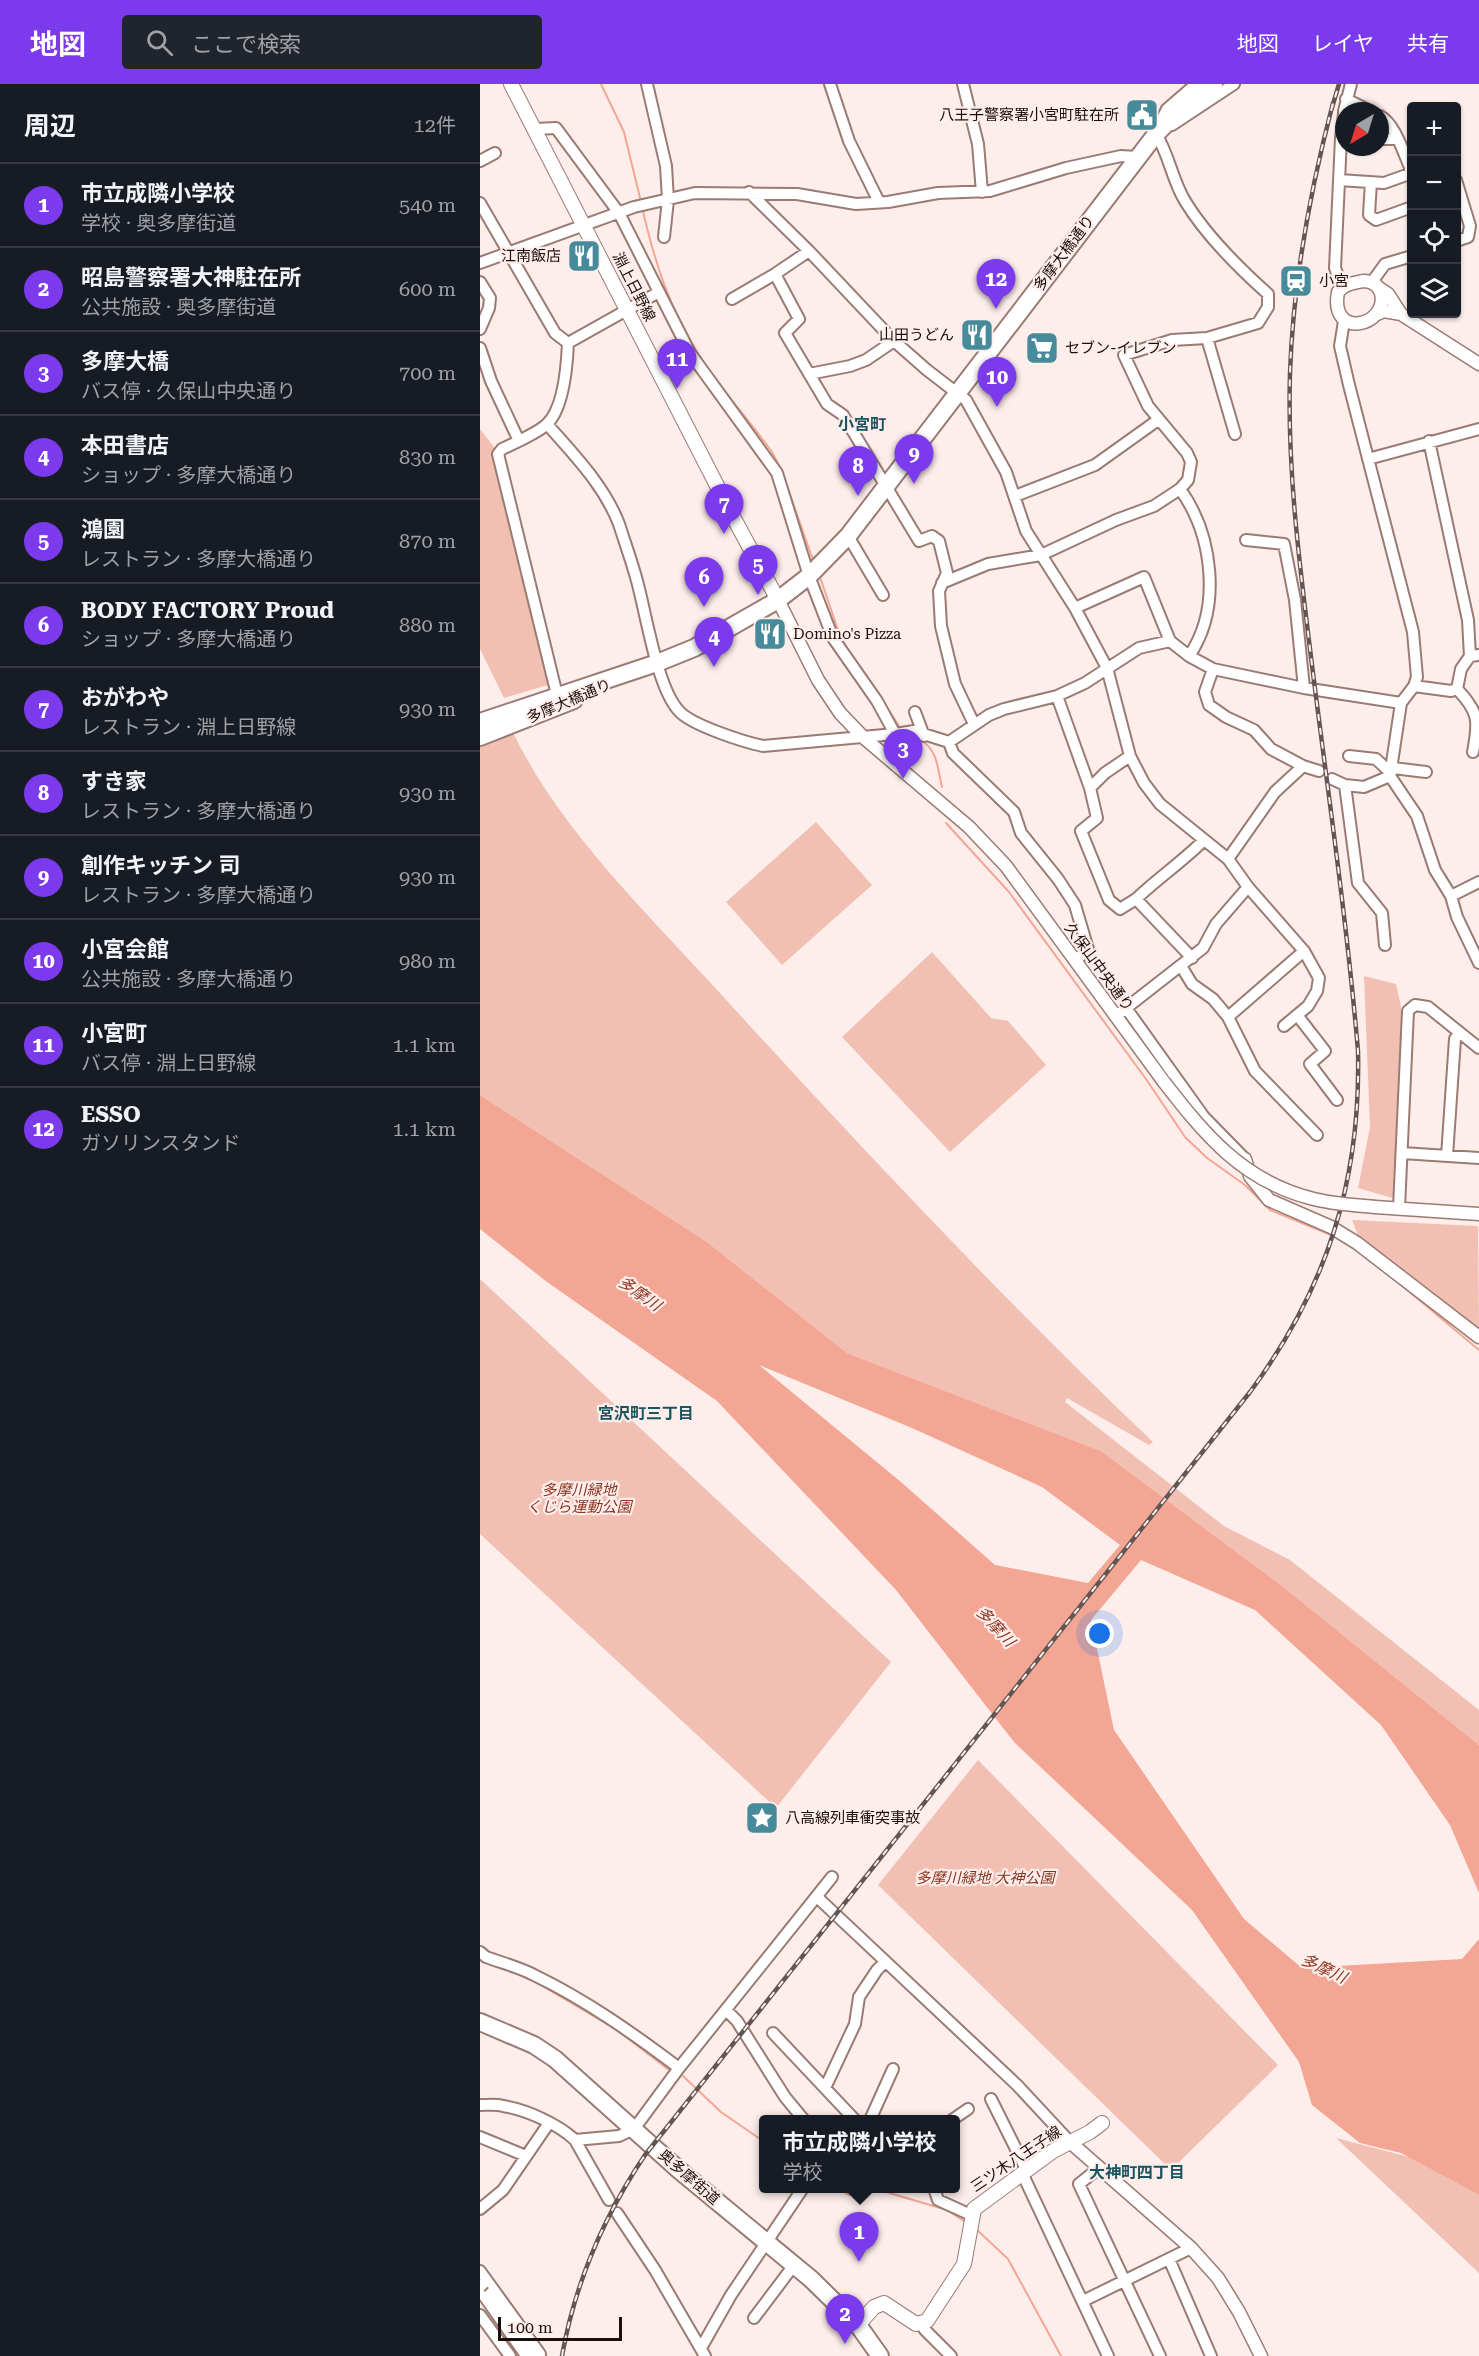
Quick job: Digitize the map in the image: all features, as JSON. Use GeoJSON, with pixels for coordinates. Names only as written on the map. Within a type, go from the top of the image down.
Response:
{"type":"FeatureCollection","features":[{"type":"Feature","properties":{"kind":"main road","name":"淵上日野線"},"geometry":{"type":"LineString","coordinates":[[511,84],[778,600]]}},
{"type":"Feature","properties":{"kind":"main road","name":"多摩大橋通り"},"geometry":{"type":"LineString","coordinates":[[480,737],[506,728],[711,639],[778,600],[809,576],[848,536],[1137,157],[1156,134],[1189,102],[1214,84]]}},
{"type":"Feature","properties":{"kind":"main road","name":"多摩大橋通り"},"geometry":{"type":"LineString","coordinates":[[486,720],[657,663]]}},
{"type":"Feature","properties":{"kind":"main road","name":"奥多摩街道"},"geometry":{"type":"LineString","coordinates":[[480,2022],[534,2045],[563,2067],[679,2170],[794,2265],[858,2325],[880,2356]]}},
{"type":"Feature","properties":{"kind":"main road","name":"三ツ木八王子線"},"geometry":{"type":"LineString","coordinates":[[971,2222],[976,2207],[1053,2151],[1090,2132],[1102,2123]]}},
{"type":"Feature","properties":{"kind":"main road"},"geometry":{"type":"LineString","coordinates":[[858,2325],[874,2307],[884,2303],[916,2324],[927,2321],[964,2264],[971,2222]]}},
{"type":"Feature","properties":{"kind":"main road"},"geometry":{"type":"LineString","coordinates":[[483,2284],[535,2355]]}},
{"type":"Feature","properties":{"kind":"main road"},"geometry":{"type":"LineString","coordinates":[[480,2301],[519,2356]]}},
{"type":"Feature","properties":{"kind":"street"},"geometry":{"type":"LineString","coordinates":[[647,84],[666,166],[668,200],[664,237]]}},
{"type":"Feature","properties":{"kind":"street"},"geometry":{"type":"LineString","coordinates":[[830,84],[849,141],[879,202]]}},
{"type":"Feature","properties":{"kind":"street"},"geometry":{"type":"LineString","coordinates":[[963,84],[978,144],[982,192]]}},
{"type":"Feature","properties":{"kind":"street"},"geometry":{"type":"LineString","coordinates":[[942,583],[988,564],[1041,555],[1116,520],[1154,506],[1180,489],[1188,480],[1191,462],[1187,453],[1148,406],[1124,355],[1172,340],[1207,338],[1258,323],[1268,307],[1268,294],[1218,243],[1184,200],[1156,134],[1167,109],[1196,84]]}},
{"type":"Feature","properties":{"kind":"street"},"geometry":{"type":"LineString","coordinates":[[1156,134],[1186,117],[1209,98],[1234,84]]}},
{"type":"Feature","properties":{"kind":"street"},"geometry":{"type":"LineString","coordinates":[[1346,102],[1351,84]]}},
{"type":"Feature","properties":{"kind":"street"},"geometry":{"type":"LineString","coordinates":[[1389,126],[1407,163]]}},
{"type":"Feature","properties":{"kind":"street"},"geometry":{"type":"LineString","coordinates":[[535,129],[556,129],[619,213],[690,353],[777,473],[809,576],[833,638],[877,701],[895,734]]}},
{"type":"Feature","properties":{"kind":"street"},"geometry":{"type":"LineString","coordinates":[[1389,139],[1397,139]]}},
{"type":"Feature","properties":{"kind":"street"},"geometry":{"type":"LineString","coordinates":[[480,161],[495,153]]}},
{"type":"Feature","properties":{"kind":"street"},"geometry":{"type":"LineString","coordinates":[[480,263],[640,206],[695,193],[797,194],[855,204],[938,193],[990,191],[1060,170],[1121,156],[1137,157]]}},
{"type":"Feature","properties":{"kind":"street"},"geometry":{"type":"LineString","coordinates":[[1341,156],[1335,268],[1342,287]]}},
{"type":"Feature","properties":{"kind":"street"},"geometry":{"type":"LineString","coordinates":[[1339,180],[1384,183],[1407,174]]}},
{"type":"Feature","properties":{"kind":"street"},"geometry":{"type":"LineString","coordinates":[[1371,182],[1369,215],[1372,219],[1376,220],[1407,209]]}},
{"type":"Feature","properties":{"kind":"street"},"geometry":{"type":"LineString","coordinates":[[748,192],[809,251],[894,341],[966,400],[1006,472],[1026,531],[1075,608],[1107,668],[1130,756],[1144,783],[1160,804],[1227,859],[1248,887],[1304,951],[1319,978],[1317,992],[1308,1006],[1284,1026]]}},
{"type":"Feature","properties":{"kind":"street"},"geometry":{"type":"LineString","coordinates":[[1461,196],[1470,226],[1468,237],[1461,239]]}},
{"type":"Feature","properties":{"kind":"street"},"geometry":{"type":"LineString","coordinates":[[480,204],[555,333],[568,343]]}},
{"type":"Feature","properties":{"kind":"street"},"geometry":{"type":"LineString","coordinates":[[732,299],[776,274],[809,251]]}},
{"type":"Feature","properties":{"kind":"street"},"geometry":{"type":"LineString","coordinates":[[1375,315],[1382,302],[1376,285],[1385,264],[1407,257]]}},
{"type":"Feature","properties":{"kind":"street"},"geometry":{"type":"LineString","coordinates":[[776,274],[799,319],[785,333],[827,404],[843,415],[919,541],[932,536],[939,541],[946,573],[939,591],[941,626],[955,684],[974,724]]}},
{"type":"Feature","properties":{"kind":"street"},"geometry":{"type":"LineString","coordinates":[[480,282],[490,298],[489,308],[480,329]]}},
{"type":"Feature","properties":{"kind":"street"},"geometry":{"type":"LineString","coordinates":[[1401,314],[1388,294],[1376,285],[1354,283],[1342,287],[1337,297],[1339,314],[1344,321],[1357,324],[1384,311],[1401,314],[1479,364]]}},
{"type":"Feature","properties":{"kind":"street"},"geometry":{"type":"LineString","coordinates":[[568,343],[659,292]]}},
{"type":"Feature","properties":{"kind":"street"},"geometry":{"type":"LineString","coordinates":[[1344,321],[1340,346],[1411,622],[1417,677],[1414,686],[1401,703],[1391,772]]}},
{"type":"Feature","properties":{"kind":"street"},"geometry":{"type":"LineString","coordinates":[[1207,338],[1235,435]]}},
{"type":"Feature","properties":{"kind":"street"},"geometry":{"type":"LineString","coordinates":[[809,374],[850,366],[866,360],[894,341]]}},
{"type":"Feature","properties":{"kind":"street"},"geometry":{"type":"LineString","coordinates":[[557,695],[498,454],[502,449],[547,424],[556,411],[567,366],[568,343]]}},
{"type":"Feature","properties":{"kind":"street"},"geometry":{"type":"LineString","coordinates":[[480,348],[491,381],[519,441]]}},
{"type":"Feature","properties":{"kind":"street"},"geometry":{"type":"LineString","coordinates":[[1016,496],[1095,465],[1158,420]]}},
{"type":"Feature","properties":{"kind":"street"},"geometry":{"type":"LineString","coordinates":[[547,424],[597,482],[618,523],[637,578],[657,663],[680,714],[747,743],[763,746],[895,734],[919,734],[949,742]]}},
{"type":"Feature","properties":{"kind":"street"},"geometry":{"type":"LineString","coordinates":[[1368,459],[1479,429]]}},
{"type":"Feature","properties":{"kind":"street"},"geometry":{"type":"LineString","coordinates":[[1429,441],[1475,656],[1461,669],[1457,689]]}},
{"type":"Feature","properties":{"kind":"street"},"geometry":{"type":"LineString","coordinates":[[1180,489],[1195,515],[1208,560],[1208,613],[1195,647],[1189,656]]}},
{"type":"Feature","properties":{"kind":"street"},"geometry":{"type":"LineString","coordinates":[[848,536],[883,595]]}},
{"type":"Feature","properties":{"kind":"street"},"geometry":{"type":"LineString","coordinates":[[1246,540],[1284,544],[1294,600],[1304,688]]}},
{"type":"Feature","properties":{"kind":"street"},"geometry":{"type":"LineString","coordinates":[[1075,608],[1144,577],[1170,641],[1189,656],[1213,669],[1304,688],[1401,703]]}},
{"type":"Feature","properties":{"kind":"street","name":"久保山中央通り"},"geometry":{"type":"LineString","coordinates":[[778,600],[818,680],[840,713],[863,737],[946,807],[1006,866],[1076,960],[1121,1012],[1164,1082],[1205,1134],[1235,1161],[1275,1186],[1313,1199],[1375,1207],[1479,1214]]}},
{"type":"Feature","properties":{"kind":"street"},"geometry":{"type":"LineString","coordinates":[[949,742],[974,724],[1004,709],[1057,696],[1085,683],[1139,648],[1170,641]]}},
{"type":"Feature","properties":{"kind":"street"},"geometry":{"type":"LineString","coordinates":[[1213,669],[1205,692],[1209,705],[1226,717],[1254,730],[1271,749],[1319,771]]}},
{"type":"Feature","properties":{"kind":"street"},"geometry":{"type":"LineString","coordinates":[[1414,686],[1451,691],[1457,689]]}},
{"type":"Feature","properties":{"kind":"street"},"geometry":{"type":"LineString","coordinates":[[1457,689],[1469,701],[1479,720],[1473,752]]}},
{"type":"Feature","properties":{"kind":"street"},"geometry":{"type":"LineString","coordinates":[[1057,696],[1090,788],[1097,818],[1081,831],[1109,900],[1120,909],[1136,899],[1158,878],[1180,864],[1203,841]]}},
{"type":"Feature","properties":{"kind":"street"},"geometry":{"type":"LineString","coordinates":[[915,712],[919,734]]}},
{"type":"Feature","properties":{"kind":"street"},"geometry":{"type":"LineString","coordinates":[[949,742],[953,753],[1014,812],[1021,833],[1058,879],[1075,905],[1088,949],[1076,960]]}},
{"type":"Feature","properties":{"kind":"street"},"geometry":{"type":"LineString","coordinates":[[1090,788],[1105,773],[1130,756]]}},
{"type":"Feature","properties":{"kind":"street"},"geometry":{"type":"LineString","coordinates":[[1349,756],[1376,759],[1391,772],[1417,816],[1435,870],[1451,896],[1457,917],[1479,963]]}},
{"type":"Feature","properties":{"kind":"street"},"geometry":{"type":"LineString","coordinates":[[1227,859],[1275,792],[1304,766]]}},
{"type":"Feature","properties":{"kind":"street"},"geometry":{"type":"LineString","coordinates":[[1332,779],[1345,785],[1364,787],[1391,772],[1426,772]]}},
{"type":"Feature","properties":{"kind":"street"},"geometry":{"type":"LineString","coordinates":[[1345,785],[1358,883],[1382,914],[1385,945]]}},
{"type":"Feature","properties":{"kind":"street"},"geometry":{"type":"LineString","coordinates":[[1451,896],[1479,882]]}},
{"type":"Feature","properties":{"kind":"street"},"geometry":{"type":"LineString","coordinates":[[1248,887],[1216,924],[1203,948],[1121,1012],[1204,1117],[1245,1159],[1250,1176],[1269,1200],[1331,1227],[1356,1243],[1479,1337]]}},
{"type":"Feature","properties":{"kind":"street"},"geometry":{"type":"LineString","coordinates":[[1136,899],[1192,958]]}},
{"type":"Feature","properties":{"kind":"street"},"geometry":{"type":"LineString","coordinates":[[1228,1017],[1304,951]]}},
{"type":"Feature","properties":{"kind":"street"},"geometry":{"type":"LineString","coordinates":[[1181,966],[1192,984],[1213,999],[1228,1017],[1255,1071],[1317,1135]]}},
{"type":"Feature","properties":{"kind":"street"},"geometry":{"type":"LineString","coordinates":[[1399,1208],[1408,1011],[1415,1005],[1428,1007],[1479,1048]]}},
{"type":"Feature","properties":{"kind":"street"},"geometry":{"type":"LineString","coordinates":[[1297,1015],[1325,1051],[1310,1064],[1337,1100]]}},
{"type":"Feature","properties":{"kind":"street"},"geometry":{"type":"LineString","coordinates":[[1447,1156],[1455,1039],[1459,1033]]}},
{"type":"Feature","properties":{"kind":"street"},"geometry":{"type":"LineString","coordinates":[[1402,1153],[1479,1158]]}},
{"type":"Feature","properties":{"kind":"street"},"geometry":{"type":"LineString","coordinates":[[575,2140],[619,2136],[634,2129],[679,2068],[832,1877]]}},
{"type":"Feature","properties":{"kind":"street"},"geometry":{"type":"LineString","coordinates":[[817,1897],[1017,2085],[1070,2142],[1191,2248],[1218,2278],[1239,2312],[1261,2356]]}},
{"type":"Feature","properties":{"kind":"street"},"geometry":{"type":"LineString","coordinates":[[480,1952],[486,1957],[534,1974],[638,2038],[679,2068]]}},
{"type":"Feature","properties":{"kind":"street"},"geometry":{"type":"LineString","coordinates":[[825,2088],[855,2024],[859,1997],[885,1962]]}},
{"type":"Feature","properties":{"kind":"street"},"geometry":{"type":"LineString","coordinates":[[726,2010],[737,2020],[785,2097],[800,2115]]}},
{"type":"Feature","properties":{"kind":"street"},"geometry":{"type":"LineString","coordinates":[[774,2033],[850,2115]]}},
{"type":"Feature","properties":{"kind":"street"},"geometry":{"type":"LineString","coordinates":[[872,2115],[893,2069]]}},
{"type":"Feature","properties":{"kind":"street"},"geometry":{"type":"LineString","coordinates":[[991,2099],[1108,2356]]}},
{"type":"Feature","properties":{"kind":"street"},"geometry":{"type":"LineString","coordinates":[[480,2105],[502,2105],[567,2132],[575,2140],[609,2200]]}},
{"type":"Feature","properties":{"kind":"street"},"geometry":{"type":"LineString","coordinates":[[959,2115],[968,2109]]}},
{"type":"Feature","properties":{"kind":"street"},"geometry":{"type":"LineString","coordinates":[[480,2209],[503,2190],[549,2123]]}},
{"type":"Feature","properties":{"kind":"street"},"geometry":{"type":"LineString","coordinates":[[480,2137],[526,2156]]}},
{"type":"Feature","properties":{"kind":"street"},"geometry":{"type":"LineString","coordinates":[[1099,2168],[1079,2184],[1160,2356]]}},
{"type":"Feature","properties":{"kind":"street"},"geometry":{"type":"LineString","coordinates":[[703,2352],[731,2295],[800,2193]]}},
{"type":"Feature","properties":{"kind":"street"},"geometry":{"type":"LineString","coordinates":[[936,2193],[938,2200],[971,2222]]}},
{"type":"Feature","properties":{"kind":"street"},"geometry":{"type":"LineString","coordinates":[[617,2213],[655,2270],[703,2352]]}},
{"type":"Feature","properties":{"kind":"street"},"geometry":{"type":"LineString","coordinates":[[1083,2301],[1191,2248]]}},
{"type":"Feature","properties":{"kind":"street"},"geometry":{"type":"LineString","coordinates":[[1169,2259],[1212,2356]]}},
{"type":"Feature","properties":{"kind":"street"},"geometry":{"type":"LineString","coordinates":[[754,2318],[794,2265]]}},
{"type":"Feature","properties":{"kind":"street"},"geometry":{"type":"LineString","coordinates":[[480,2271],[483,2284]]}},
{"type":"Feature","properties":{"kind":"street"},"geometry":{"type":"LineString","coordinates":[[480,2315],[510,2356]]}},
{"type":"Feature","properties":{"kind":"street"},"geometry":{"type":"LineString","coordinates":[[921,2324],[951,2356]]}},
{"type":"Feature","properties":{"kind":"green space"},"geometry":{"type":"Polygon","coordinates":[[[480,429],[494,447],[548,685],[504,698],[480,649],[480,429]]]}},
{"type":"Feature","properties":{"kind":"green space"},"geometry":{"type":"Polygon","coordinates":[[[510,726],[551,798],[577,833],[633,899],[932,1221],[1041,1333],[1153,1442],[1149,1445],[1067,1398],[1065,1402],[1224,1526],[1290,1560],[1479,1710],[1479,1745],[1282,1586],[1101,1451],[847,1353],[707,1242],[480,1095],[480,737],[510,726]]]}},
{"type":"Feature","properties":{"kind":"green space"},"geometry":{"type":"Polygon","coordinates":[[[816,822],[872,885],[782,965],[726,902],[816,822]]]}},
{"type":"Feature","properties":{"kind":"green space"},"geometry":{"type":"Polygon","coordinates":[[[932,952],[991,1018],[1008,1021],[1046,1065],[950,1152],[842,1037],[932,952]]]}},
{"type":"Feature","properties":{"kind":"green space"},"geometry":{"type":"Polygon","coordinates":[[[1364,976],[1396,984],[1401,1007],[1399,1200],[1358,1188],[1370,1127],[1364,976]]]}},
{"type":"Feature","properties":{"kind":"green space"},"geometry":{"type":"Polygon","coordinates":[[[1352,1220],[1478,1226],[1479,1329],[1358,1235],[1352,1220]]]}},
{"type":"Feature","properties":{"kind":"green space","name":"多摩川緑地 くじら運動公園"},"geometry":{"type":"Polygon","coordinates":[[[480,1279],[891,1662],[776,1808],[480,1534],[480,1279]]]}},
{"type":"Feature","properties":{"kind":"green space","name":"多摩川緑地 大神公園"},"geometry":{"type":"Polygon","coordinates":[[[978,1760],[1278,2065],[1171,2170],[878,1885],[978,1760]]]}},
{"type":"Feature","properties":{"kind":"green space"},"geometry":{"type":"Polygon","coordinates":[[[1336,2138],[1409,2157],[1479,2195],[1479,2273],[1336,2138]]]}},
{"type":"Feature","properties":{"kind":"water","name":"多摩川"},"geometry":{"type":"Polygon","coordinates":[[[480,1095],[707,1242],[847,1353],[1101,1451],[1282,1586],[1479,1745],[1479,1893],[1450,1825],[1381,1725],[1255,1610],[1141,1560],[1091,1620],[1114,1730],[1244,1919],[1302,1968],[1462,1959],[1479,1939],[1479,2195],[1401,2153],[1360,2143],[1312,2105],[1299,2062],[1192,1910],[1014,1742],[896,1590],[717,1401],[547,1282],[480,1229],[480,1095]],[[759,1365],[901,1482],[995,1565],[1088,1583],[1120,1545],[1042,1487],[912,1428],[759,1365]]]}},
{"type":"Feature","properties":{"kind":"waterway"},"geometry":{"type":"LineString","coordinates":[[601,84],[624,132],[641,202]]}},
{"type":"Feature","properties":{"kind":"waterway"},"geometry":{"type":"LineString","coordinates":[[642,207],[664,285],[689,340],[708,369],[772,452],[781,469]]}},
{"type":"Feature","properties":{"kind":"waterway"},"geometry":{"type":"LineString","coordinates":[[783,475],[813,560]]}},
{"type":"Feature","properties":{"kind":"waterway"},"geometry":{"type":"LineString","coordinates":[[821,580],[840,636],[847,649]]}},
{"type":"Feature","properties":{"kind":"waterway"},"geometry":{"type":"LineString","coordinates":[[886,706],[901,729]]}},
{"type":"Feature","properties":{"kind":"waterway"},"geometry":{"type":"LineString","coordinates":[[907,735],[929,746],[937,763],[942,787]]}},
{"type":"Feature","properties":{"kind":"waterway"},"geometry":{"type":"LineString","coordinates":[[946,823],[1009,892],[1146,1079],[1185,1137],[1207,1158],[1245,1185],[1270,1210],[1336,1237]]}},
{"type":"Feature","properties":{"kind":"waterway"},"geometry":{"type":"LineString","coordinates":[[1387,1273],[1479,1350]]}},
{"type":"Feature","properties":{"kind":"waterway"},"geometry":{"type":"LineString","coordinates":[[534,1981],[617,2030],[669,2070]]}},
{"type":"Feature","properties":{"kind":"waterway"},"geometry":{"type":"LineString","coordinates":[[683,2076],[721,2112],[759,2138]]}},
{"type":"Feature","properties":{"kind":"waterway"},"geometry":{"type":"LineString","coordinates":[[846,2193],[849,2195],[858,2193]]}},
{"type":"Feature","properties":{"kind":"waterway"},"geometry":{"type":"LineString","coordinates":[[890,2193],[947,2210],[967,2223]]}},
{"type":"Feature","properties":{"kind":"waterway"},"geometry":{"type":"LineString","coordinates":[[975,2228],[1008,2259],[1061,2356]]}},
{"type":"Feature","properties":{"kind":"railway"},"geometry":{"type":"LineString","coordinates":[[1331,111],[1339,84]]}},
{"type":"Feature","properties":{"kind":"railway"},"geometry":{"type":"LineString","coordinates":[[562,2356],[575,2302],[593,2251],[604,2226],[645,2155],[1250,1392],[1277,1353],[1300,1313],[1319,1273],[1334,1231],[1353,1144],[1358,1051],[1343,906],[1299,556],[1290,446],[1290,373],[1299,271],[1310,203],[1333,103]]}},
{"type":"Feature","properties":{"kind":"place","name":"八王子警察署小宮町駐在所"},"geometry":{"type":"Point","coordinates":[1142,115]}},
{"type":"Feature","properties":{"kind":"place","name":"江南飯店"},"geometry":{"type":"Point","coordinates":[584,256]}},
{"type":"Feature","properties":{"kind":"place","name":"小宮"},"geometry":{"type":"Point","coordinates":[1296,281]}},
{"type":"Feature","properties":{"kind":"place","name":"ESSO"},"geometry":{"type":"Point","coordinates":[996,309]}},
{"type":"Feature","properties":{"kind":"place","name":"山田うどん"},"geometry":{"type":"Point","coordinates":[977,335]}},
{"type":"Feature","properties":{"kind":"place","name":"セブン-イレブン"},"geometry":{"type":"Point","coordinates":[1042,348]}},
{"type":"Feature","properties":{"kind":"place","name":"小宮町"},"geometry":{"type":"Point","coordinates":[677,389]}},
{"type":"Feature","properties":{"kind":"place","name":"小宮会館"},"geometry":{"type":"Point","coordinates":[997,407]}},
{"type":"Feature","properties":{"kind":"place","name":"創作キッチン 司"},"geometry":{"type":"Point","coordinates":[914,484]}},
{"type":"Feature","properties":{"kind":"place","name":"すき家"},"geometry":{"type":"Point","coordinates":[858,496]}},
{"type":"Feature","properties":{"kind":"place","name":"おがわや"},"geometry":{"type":"Point","coordinates":[724,534]}},
{"type":"Feature","properties":{"kind":"place","name":"鴻園"},"geometry":{"type":"Point","coordinates":[758,595]}},
{"type":"Feature","properties":{"kind":"place","name":"BODY FACTORY Proud"},"geometry":{"type":"Point","coordinates":[704,607]}},
{"type":"Feature","properties":{"kind":"place","name":"Domino's Pizza"},"geometry":{"type":"Point","coordinates":[770,634]}},
{"type":"Feature","properties":{"kind":"place","name":"本田書店"},"geometry":{"type":"Point","coordinates":[714,667]}},
{"type":"Feature","properties":{"kind":"place","name":"多摩大橋"},"geometry":{"type":"Point","coordinates":[903,779]}},
{"type":"Feature","properties":{"kind":"place","name":"八高線列車衝突事故"},"geometry":{"type":"Point","coordinates":[762,1818]}},
{"type":"Feature","properties":{"kind":"place","name":"市立成隣小学校"},"geometry":{"type":"Point","coordinates":[859,2262]}},
{"type":"Feature","properties":{"kind":"place","name":"昭島警察署大神駐在所"},"geometry":{"type":"Point","coordinates":[845,2344]}},
{"type":"Feature","properties":{"kind":"district","name":"小宮町"},"geometry":{"type":"Point","coordinates":[862,424]}},
{"type":"Feature","properties":{"kind":"district","name":"宮沢町三丁目"},"geometry":{"type":"Point","coordinates":[646,1413]}},
{"type":"Feature","properties":{"kind":"district","name":"大神町四丁目"},"geometry":{"type":"Point","coordinates":[1137,2172]}}]}
